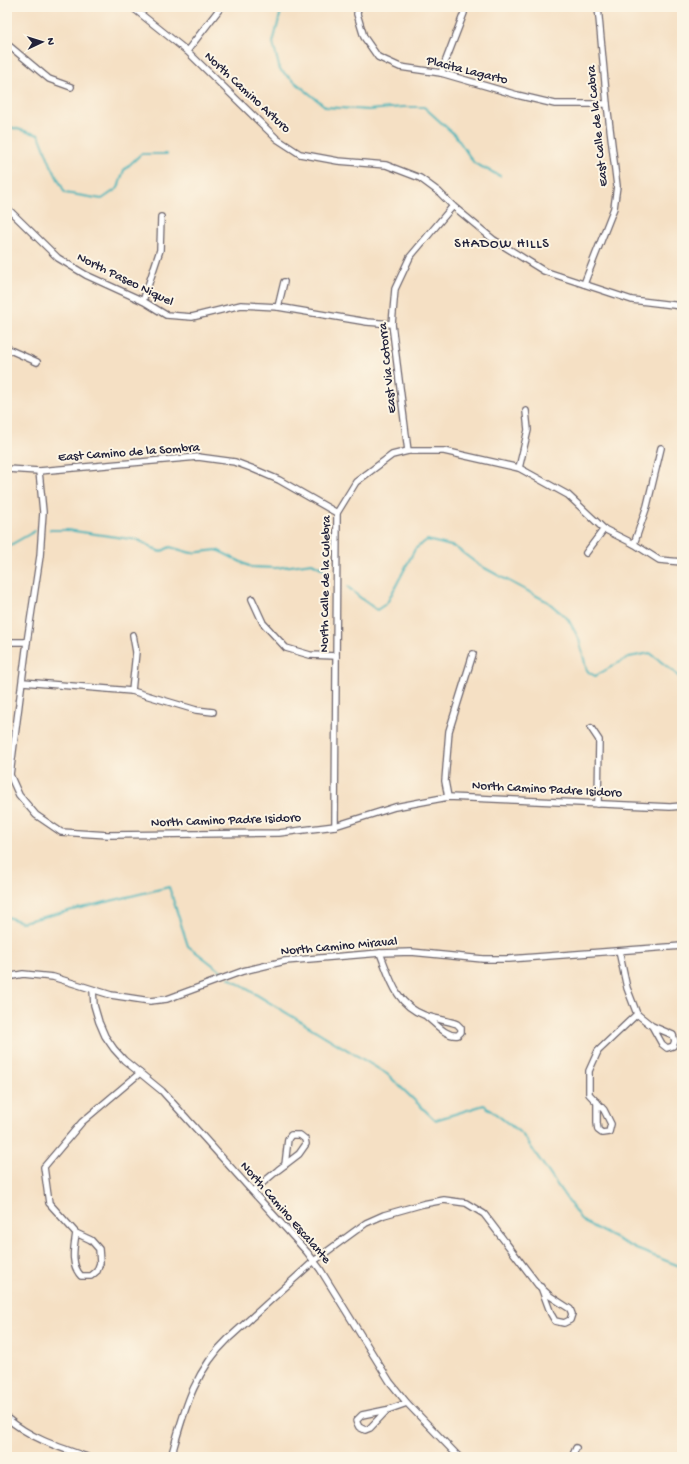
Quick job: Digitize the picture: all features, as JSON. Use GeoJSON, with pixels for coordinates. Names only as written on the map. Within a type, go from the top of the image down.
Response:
{"type":"FeatureCollection","features":[{"type":"Feature","properties":{"kind":"street","name":"North Camino Arturo"},"geometry":{"type":"LineString","coordinates":[[132,7],[187,51],[277,139],[300,154],[338,161],[386,165],[420,178],[439,192],[453,206],[494,240],[544,271],[632,300],[682,306]]}},
{"type":"Feature","properties":{"kind":"street"},"geometry":{"type":"LineString","coordinates":[[187,51],[221,7]]}},
{"type":"Feature","properties":{"kind":"street","name":"Placita Lagarto"},"geometry":{"type":"LineString","coordinates":[[358,7],[357,14],[364,37],[378,57],[400,67],[441,73],[555,104],[607,104]]}},
{"type":"Feature","properties":{"kind":"street","name":"East Calle de la Cabra"},"geometry":{"type":"LineString","coordinates":[[584,284],[614,208],[617,186],[607,104],[598,7]]}},
{"type":"Feature","properties":{"kind":"street"},"geometry":{"type":"LineString","coordinates":[[441,73],[464,12]]}},
{"type":"Feature","properties":{"kind":"street"},"geometry":{"type":"LineString","coordinates":[[7,44],[49,79],[71,87]]}},
{"type":"Feature","properties":{"kind":"street","name":"East Via Cotorra"},"geometry":{"type":"LineString","coordinates":[[408,451],[392,324],[395,290],[410,257],[453,206]]}},
{"type":"Feature","properties":{"kind":"street","name":"North Paseo Niquel"},"geometry":{"type":"LineString","coordinates":[[7,208],[58,258],[86,275],[143,301],[166,315],[192,317],[242,305],[278,307],[367,322],[392,324]]}},
{"type":"Feature","properties":{"kind":"street"},"geometry":{"type":"LineString","coordinates":[[143,301],[160,250],[161,217]]}},
{"type":"Feature","properties":{"kind":"street"},"geometry":{"type":"LineString","coordinates":[[278,307],[284,282]]}},
{"type":"Feature","properties":{"kind":"street"},"geometry":{"type":"LineString","coordinates":[[7,347],[10,350],[37,362]]}},
{"type":"Feature","properties":{"kind":"street"},"geometry":{"type":"LineString","coordinates":[[520,468],[528,430],[526,411]]}},
{"type":"Feature","properties":{"kind":"street"},"geometry":{"type":"LineString","coordinates":[[634,544],[647,506],[661,448]]}},
{"type":"Feature","properties":{"kind":"street","name":"North Calle de la Culebra"},"geometry":{"type":"LineString","coordinates":[[335,826],[337,513],[356,482],[392,455],[408,451],[444,451],[520,468],[568,496],[604,529],[634,544],[659,560],[682,562]]}},
{"type":"Feature","properties":{"kind":"street","name":"East Camino de la Sombra"},"geometry":{"type":"LineString","coordinates":[[7,469],[39,471],[198,457],[235,462],[251,468],[279,480],[337,513]]}},
{"type":"Feature","properties":{"kind":"street"},"geometry":{"type":"LineString","coordinates":[[8,775],[23,682],[27,642],[40,556],[43,512],[39,471]]}},
{"type":"Feature","properties":{"kind":"street"},"geometry":{"type":"LineString","coordinates":[[586,553],[604,529]]}},
{"type":"Feature","properties":{"kind":"street"},"geometry":{"type":"LineString","coordinates":[[252,599],[263,623],[286,648],[310,655],[336,656]]}},
{"type":"Feature","properties":{"kind":"street"},"geometry":{"type":"LineString","coordinates":[[132,691],[136,652],[133,635]]}},
{"type":"Feature","properties":{"kind":"street"},"geometry":{"type":"LineString","coordinates":[[7,642],[27,642]]}},
{"type":"Feature","properties":{"kind":"street"},"geometry":{"type":"LineString","coordinates":[[448,797],[445,781],[448,731],[473,654]]}},
{"type":"Feature","properties":{"kind":"street"},"geometry":{"type":"LineString","coordinates":[[23,682],[132,691],[196,710],[213,712]]}},
{"type":"Feature","properties":{"kind":"street"},"geometry":{"type":"LineString","coordinates":[[591,728],[599,740],[598,804]]}},
{"type":"Feature","properties":{"kind":"street","name":"North Camino Padre Isidoro"},"geometry":{"type":"LineString","coordinates":[[8,775],[19,795],[36,815],[61,832],[108,836],[279,833],[335,826],[395,807],[448,797],[670,807],[682,806]]}},
{"type":"Feature","properties":{"kind":"street","name":"North Camino Miraval"},"geometry":{"type":"LineString","coordinates":[[7,977],[23,974],[53,977],[93,990],[127,999],[142,1001],[158,1000],[175,996],[243,971],[271,963],[299,959],[380,953],[427,953],[470,958],[496,959],[618,952],[682,946]]}},
{"type":"Feature","properties":{"kind":"street"},"geometry":{"type":"LineString","coordinates":[[618,952],[627,988],[637,1014],[652,1026],[673,1035],[675,1041],[673,1046],[667,1048],[662,1044],[652,1026]]}},
{"type":"Feature","properties":{"kind":"street"},"geometry":{"type":"LineString","coordinates":[[380,953],[394,990],[400,998],[412,1009],[426,1016],[451,1035],[458,1035],[461,1032],[461,1028],[457,1024],[426,1016]]}},
{"type":"Feature","properties":{"kind":"street","name":"North Camino Escalante"},"geometry":{"type":"LineString","coordinates":[[93,990],[96,1014],[109,1043],[119,1055],[162,1091],[314,1260],[385,1375],[408,1403],[459,1457]]}},
{"type":"Feature","properties":{"kind":"street"},"geometry":{"type":"LineString","coordinates":[[597,1102],[598,1130],[602,1133],[609,1132],[611,1124],[604,1110],[597,1102],[589,1094],[588,1072],[598,1051],[637,1014]]}},
{"type":"Feature","properties":{"kind":"street"},"geometry":{"type":"LineString","coordinates":[[76,1233],[73,1260],[76,1271],[81,1276],[91,1276],[97,1271],[100,1263],[99,1249],[91,1240],[76,1233],[49,1203],[44,1166],[82,1122],[140,1072]]}},
{"type":"Feature","properties":{"kind":"street"},"geometry":{"type":"LineString","coordinates":[[253,1191],[299,1154],[306,1144],[305,1139],[300,1134],[291,1135],[288,1139],[285,1165]]}},
{"type":"Feature","properties":{"kind":"street"},"geometry":{"type":"LineString","coordinates":[[171,1457],[191,1392],[210,1359],[229,1338],[314,1260],[366,1223],[377,1218],[430,1202],[444,1200],[473,1206],[484,1214],[541,1287],[557,1301],[570,1309],[572,1314],[570,1320],[564,1323],[555,1321],[541,1287]]}},
{"type":"Feature","properties":{"kind":"street"},"geometry":{"type":"LineString","coordinates":[[387,1410],[370,1428],[365,1430],[360,1428],[356,1421],[362,1415],[387,1410],[408,1403]]}},
{"type":"Feature","properties":{"kind":"street"},"geometry":{"type":"LineString","coordinates":[[7,1418],[27,1433],[38,1439],[87,1457]]}},
{"type":"Feature","properties":{"kind":"street"},"geometry":{"type":"LineString","coordinates":[[572,1457],[576,1448]]}},
{"type":"Feature","properties":{"kind":"waterway"},"geometry":{"type":"LineString","coordinates":[[282,7],[273,43],[280,70],[326,107],[368,110],[424,107],[455,135],[474,163],[500,176]]}},
{"type":"Feature","properties":{"kind":"waterway"},"geometry":{"type":"LineString","coordinates":[[7,122],[10,127],[39,135],[51,165],[65,193],[102,199],[118,188],[124,170],[141,154],[167,154]]}},
{"type":"Feature","properties":{"kind":"waterway"},"geometry":{"type":"LineString","coordinates":[[50,530],[67,530],[138,540],[160,552],[170,547],[191,553],[217,550],[251,567],[276,568],[312,563],[327,571]]}},
{"type":"Feature","properties":{"kind":"waterway"},"geometry":{"type":"LineString","coordinates":[[7,547],[35,531]]}},
{"type":"Feature","properties":{"kind":"waterway"},"geometry":{"type":"LineString","coordinates":[[348,587],[377,610],[387,603],[415,549],[427,540],[455,547],[479,565],[548,602],[568,619],[579,639],[587,671],[595,676],[629,657],[650,653],[682,680]]}},
{"type":"Feature","properties":{"kind":"waterway"},"geometry":{"type":"LineString","coordinates":[[7,917],[22,922],[169,887],[188,946],[226,975]]}},
{"type":"Feature","properties":{"kind":"waterway"},"geometry":{"type":"LineString","coordinates":[[229,978],[387,1074],[435,1120],[484,1105],[522,1134],[582,1221],[636,1249],[682,1267]]}},
{"type":"Feature","properties":{"kind":"district","name":"SHADOW HILLS"},"geometry":{"type":"Point","coordinates":[502,244]}}]}
